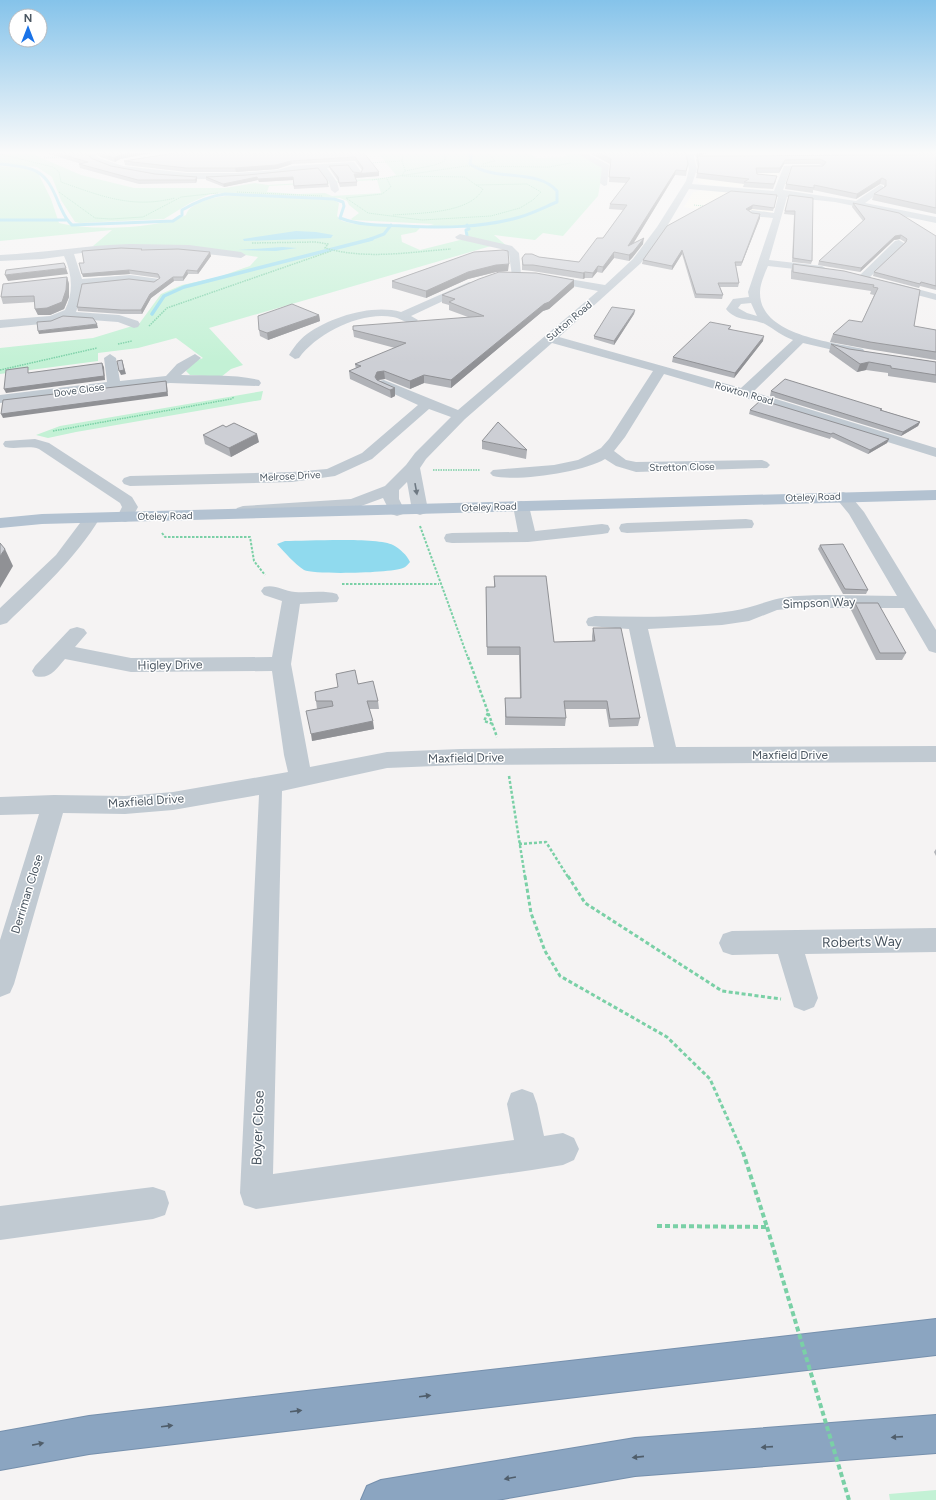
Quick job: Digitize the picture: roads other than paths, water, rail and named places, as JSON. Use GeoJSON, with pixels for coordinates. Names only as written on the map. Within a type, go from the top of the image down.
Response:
{"type":"FeatureCollection","features":[{"type":"Feature","properties":{"kind":"highway"},"geometry":{"type":"LineString","coordinates":[[0,1451],[89,1435],[936,1337]]}},
{"type":"Feature","properties":{"kind":"highway"},"geometry":{"type":"LineString","coordinates":[[381,1500],[635,1457],[936,1434]]}},
{"type":"Feature","properties":{"kind":"main road","name":"Oteley Road"},"geometry":{"type":"LineString","coordinates":[[0,517],[42,519],[92,518],[418,510],[843,496],[936,495]]}},
{"type":"Feature","properties":{"kind":"main road","name":"Oteley Road"},"geometry":{"type":"LineString","coordinates":[[0,523],[42,519]]}},
{"type":"Feature","properties":{"kind":"street","name":"Sutton Road"},"geometry":{"type":"LineString","coordinates":[[390,489],[412,468],[420,456],[460,416],[607,289],[645,252],[663,223]]}},
{"type":"Feature","properties":{"kind":"street"},"geometry":{"type":"LineString","coordinates":[[766,321],[754,300],[754,292],[776,223]]}},
{"type":"Feature","properties":{"kind":"street"},"geometry":{"type":"LineString","coordinates":[[460,237],[508,248],[514,253],[525,274]]}},
{"type":"Feature","properties":{"kind":"street"},"geometry":{"type":"LineString","coordinates":[[863,278],[903,244],[886,240]]}},
{"type":"Feature","properties":{"kind":"street"},"geometry":{"type":"LineString","coordinates":[[0,258],[42,256],[103,247],[189,248],[241,255]]}},
{"type":"Feature","properties":{"kind":"street"},"geometry":{"type":"LineString","coordinates":[[65,315],[72,308],[76,281],[74,262],[68,252]]}},
{"type":"Feature","properties":{"kind":"street"},"geometry":{"type":"LineString","coordinates":[[764,262],[836,272]]}},
{"type":"Feature","properties":{"kind":"street"},"geometry":{"type":"LineString","coordinates":[[504,274],[525,274],[607,289]]}},
{"type":"Feature","properties":{"kind":"street"},"geometry":{"type":"LineString","coordinates":[[849,275],[936,297]]}},
{"type":"Feature","properties":{"kind":"street"},"geometry":{"type":"LineString","coordinates":[[61,280],[76,281],[122,279],[155,281]]}},
{"type":"Feature","properties":{"kind":"street"},"geometry":{"type":"LineString","coordinates":[[295,355],[298,349],[309,339],[349,319],[365,315],[402,316],[481,280]]}},
{"type":"Feature","properties":{"kind":"street"},"geometry":{"type":"LineString","coordinates":[[754,300],[737,301],[733,304],[732,309],[743,316],[766,321],[801,339],[867,354]]}},
{"type":"Feature","properties":{"kind":"street"},"geometry":{"type":"LineString","coordinates":[[0,324],[52,319],[65,315],[119,319],[134,324]]}},
{"type":"Feature","properties":{"kind":"street","name":"Rowton Road"},"geometry":{"type":"LineString","coordinates":[[550,338],[744,393],[936,453]]}},
{"type":"Feature","properties":{"kind":"street"},"geometry":{"type":"LineString","coordinates":[[744,393],[801,339]]}},
{"type":"Feature","properties":{"kind":"street"},"geometry":{"type":"LineString","coordinates":[[110,358],[114,380]]}},
{"type":"Feature","properties":{"kind":"street"},"geometry":{"type":"LineString","coordinates":[[164,379],[195,358]]}},
{"type":"Feature","properties":{"kind":"street"},"geometry":{"type":"LineString","coordinates":[[498,473],[550,470],[584,462],[605,452],[615,441],[660,369]]}},
{"type":"Feature","properties":{"kind":"street","name":"Dove Close"},"geometry":{"type":"LineString","coordinates":[[0,399],[114,380],[231,380],[253,383]]}},
{"type":"Feature","properties":{"kind":"street"},"geometry":{"type":"LineString","coordinates":[[398,391],[411,383]]}},
{"type":"Feature","properties":{"kind":"street"},"geometry":{"type":"LineString","coordinates":[[384,384],[427,404],[460,416]]}},
{"type":"Feature","properties":{"kind":"street","name":"Melrose Drive"},"geometry":{"type":"LineString","coordinates":[[130,481],[151,475],[292,477],[330,473],[367,456],[427,404]]}},
{"type":"Feature","properties":{"kind":"street"},"geometry":{"type":"LineString","coordinates":[[10,444],[28,442],[44,446],[126,500],[130,507],[125,517]]}},
{"type":"Feature","properties":{"kind":"street","name":"Stretton Close"},"geometry":{"type":"LineString","coordinates":[[605,452],[621,463],[636,467],[762,465]]}},
{"type":"Feature","properties":{"kind":"street"},"geometry":{"type":"LineString","coordinates":[[412,468],[418,510]]}},
{"type":"Feature","properties":{"kind":"street"},"geometry":{"type":"LineString","coordinates":[[216,515],[264,508],[353,504],[390,489],[391,499],[397,510]]}},
{"type":"Feature","properties":{"kind":"street"},"geometry":{"type":"LineString","coordinates":[[843,496],[856,512],[908,602],[930,626],[936,646]]}},
{"type":"Feature","properties":{"kind":"street"},"geometry":{"type":"LineString","coordinates":[[654,502],[664,526]]}},
{"type":"Feature","properties":{"kind":"street"},"geometry":{"type":"LineString","coordinates":[[521,506],[528,537]]}},
{"type":"Feature","properties":{"kind":"street"},"geometry":{"type":"LineString","coordinates":[[0,619],[67,555],[83,535],[92,518]]}},
{"type":"Feature","properties":{"kind":"street"},"geometry":{"type":"LineString","coordinates":[[627,528],[746,524]]}},
{"type":"Feature","properties":{"kind":"street"},"geometry":{"type":"LineString","coordinates":[[452,538],[528,537],[602,529]]}},
{"type":"Feature","properties":{"kind":"street"},"geometry":{"type":"LineString","coordinates":[[269,584],[292,598],[333,591]]}},
{"type":"Feature","properties":{"kind":"street"},"geometry":{"type":"LineString","coordinates":[[292,598],[281,664],[295,754],[301,777]]}},
{"type":"Feature","properties":{"kind":"street","name":"Simpson Way"},"geometry":{"type":"LineString","coordinates":[[595,622],[637,622],[742,616],[749,615],[773,605],[796,602],[908,602]]}},
{"type":"Feature","properties":{"kind":"street"},"geometry":{"type":"LineString","coordinates":[[637,622],[667,756]]}},
{"type":"Feature","properties":{"kind":"street"},"geometry":{"type":"LineString","coordinates":[[42,671],[77,633]]}},
{"type":"Feature","properties":{"kind":"street","name":"Higley Drive"},"geometry":{"type":"LineString","coordinates":[[60,651],[131,665],[281,664]]}},
{"type":"Feature","properties":{"kind":"street","name":"Maxfield Drive"},"geometry":{"type":"LineString","coordinates":[[0,806],[54,804],[125,805],[173,801],[271,784],[387,760],[506,757],[936,754]]}},
{"type":"Feature","properties":{"kind":"street","name":"Boyer Close"},"geometry":{"type":"LineString","coordinates":[[271,784],[256,1193],[563,1149]]}},
{"type":"Feature","properties":{"kind":"street","name":"Derriman Close"},"geometry":{"type":"LineString","coordinates":[[0,984],[54,804]]}},
{"type":"Feature","properties":{"kind":"street","name":"Roberts Way"},"geometry":{"type":"LineString","coordinates":[[732,943],[936,940]]}},
{"type":"Feature","properties":{"kind":"street"},"geometry":{"type":"LineString","coordinates":[[788,943],[804,998]]}},
{"type":"Feature","properties":{"kind":"street"},"geometry":{"type":"LineString","coordinates":[[522,1104],[532,1154]]}},
{"type":"Feature","properties":{"kind":"street"},"geometry":{"type":"LineString","coordinates":[[0,1223],[153,1203]]}},
{"type":"Feature","properties":{"kind":"water"},"geometry":{"type":"Polygon","coordinates":[[[296,231],[333,235],[331,238],[244,241],[243,239],[296,231]]]}},
{"type":"Feature","properties":{"kind":"water"},"geometry":{"type":"Polygon","coordinates":[[[282,247],[297,248],[276,251],[238,250],[282,247]]]}},
{"type":"Feature","properties":{"kind":"water"},"geometry":{"type":"Polygon","coordinates":[[[358,540],[385,543],[398,548],[410,562],[403,568],[396,570],[337,573],[311,572],[301,568],[277,544],[285,541],[358,540]]]}},
{"type":"Feature","properties":{"kind":"waterway"},"geometry":{"type":"LineString","coordinates":[[70,223],[72,225],[122,223]]}},
{"type":"Feature","properties":{"kind":"waterway"},"geometry":{"type":"LineString","coordinates":[[361,223],[390,226]]}},
{"type":"Feature","properties":{"kind":"waterway"},"geometry":{"type":"LineString","coordinates":[[467,226],[491,223]]}},
{"type":"Feature","properties":{"kind":"waterway"},"geometry":{"type":"LineString","coordinates":[[368,240],[384,234],[390,226]]}},
{"type":"Feature","properties":{"kind":"waterway"},"geometry":{"type":"LineString","coordinates":[[390,226],[448,227],[467,226]]}},
{"type":"Feature","properties":{"kind":"waterway"},"geometry":{"type":"LineString","coordinates":[[467,226],[469,229],[466,230],[467,236]]}},
{"type":"Feature","properties":{"kind":"waterway"},"geometry":{"type":"LineString","coordinates":[[152,314],[164,296],[184,287],[372,239]]}}]}
